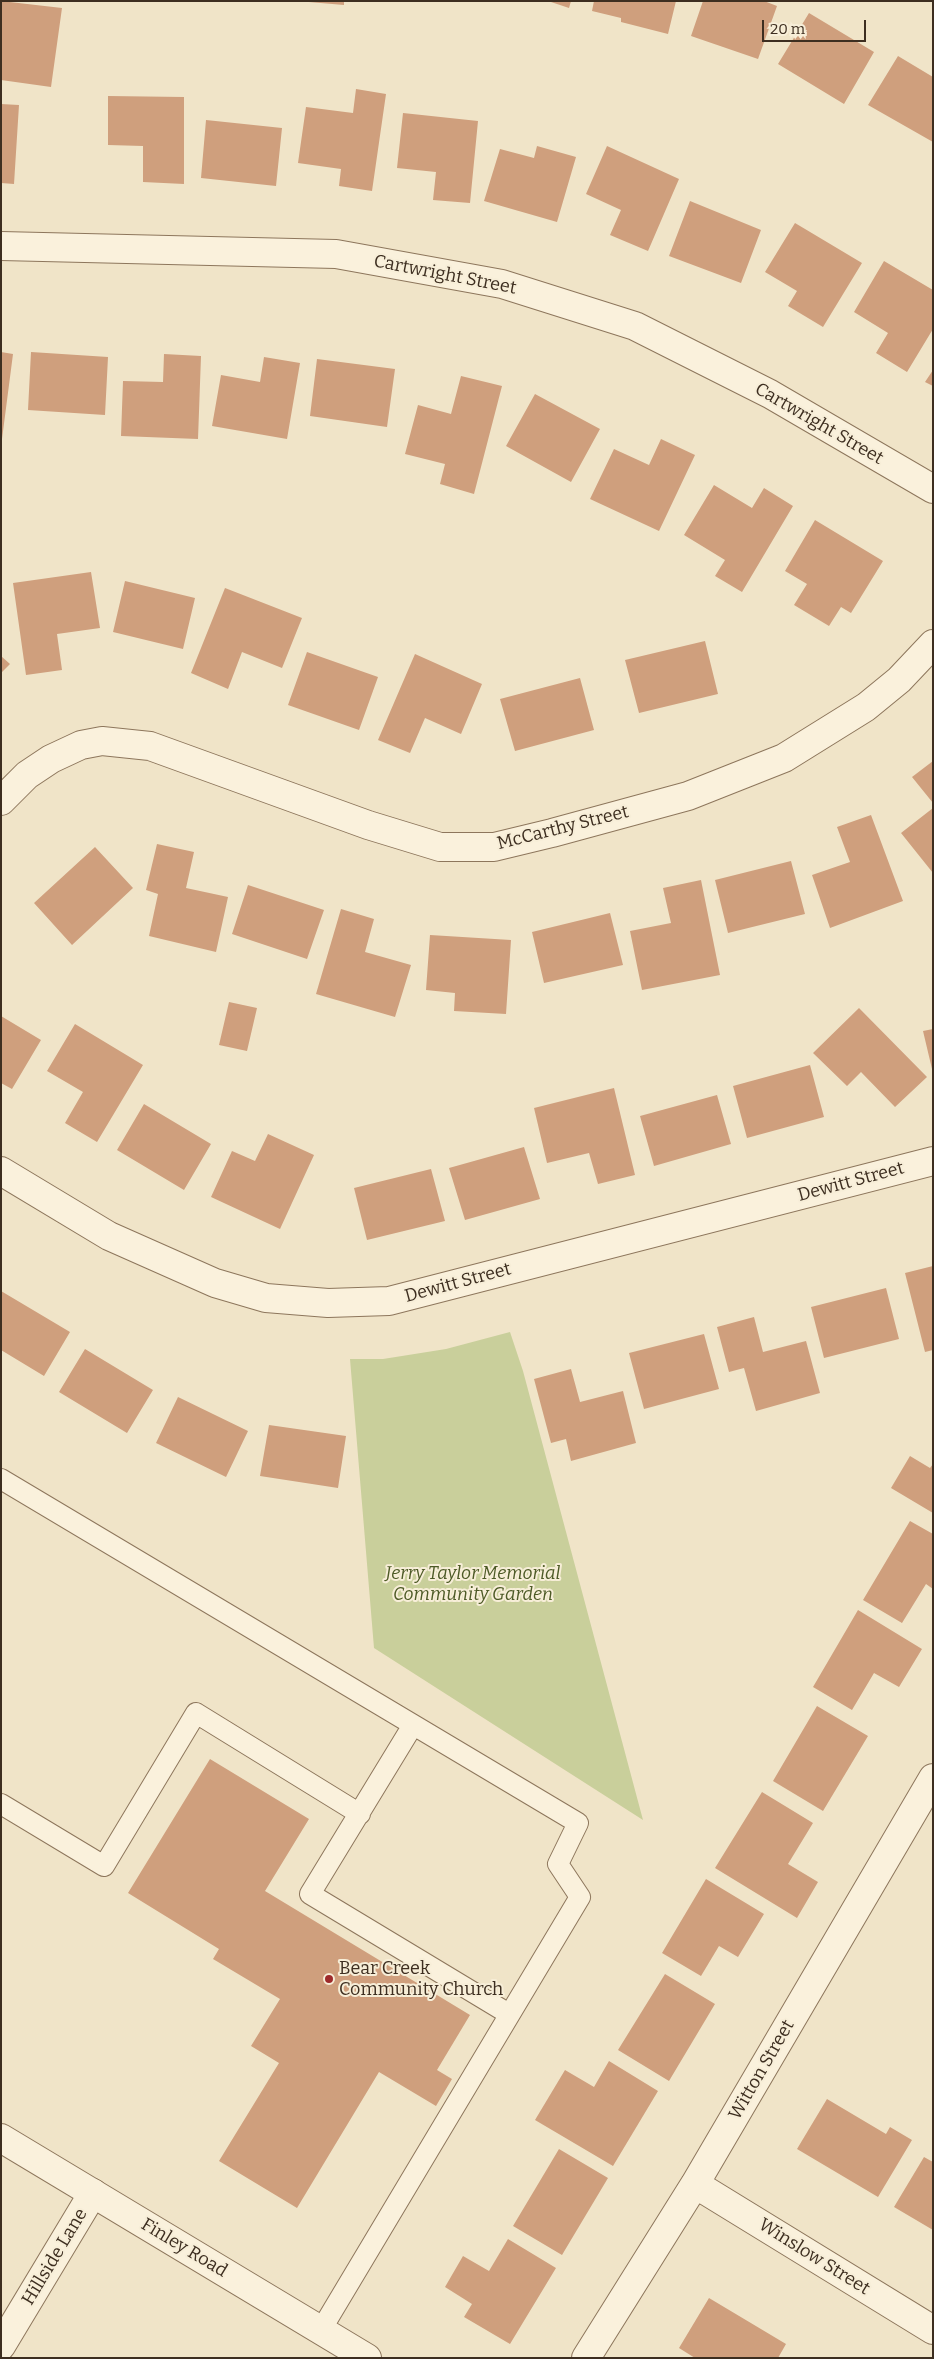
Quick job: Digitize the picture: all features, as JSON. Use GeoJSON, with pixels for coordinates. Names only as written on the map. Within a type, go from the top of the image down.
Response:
{"type":"FeatureCollection","features":[{"type":"Feature","properties":{"kind":"street","name":"Cartwright Street"},"geometry":{"type":"LineString","coordinates":[[1,246],[336,254],[502,284],[635,326],[770,394],[933,489]]}},
{"type":"Feature","properties":{"kind":"street","name":"McCarthy Street"},"geometry":{"type":"LineString","coordinates":[[1,801],[27,775],[51,759],[81,745],[102,741],[150,746],[368,825],[440,847],[494,847],[688,796],[784,758],[866,707],[899,680],[933,644]]}},
{"type":"Feature","properties":{"kind":"street","name":"Dewitt Street"},"geometry":{"type":"LineString","coordinates":[[1,1171],[109,1236],[215,1284],[266,1298],[328,1303],[389,1301],[933,1160]]}},
{"type":"Feature","properties":{"kind":"street","name":"Witton Street"},"geometry":{"type":"LineString","coordinates":[[586,2358],[696,2184],[933,1778]]}},
{"type":"Feature","properties":{"kind":"street","name":"Finley Road"},"geometry":{"type":"LineString","coordinates":[[1,2138],[367,2358]]}},
{"type":"Feature","properties":{"kind":"street","name":"Winslow Street"},"geometry":{"type":"LineString","coordinates":[[696,2184],[933,2330]]}},
{"type":"Feature","properties":{"kind":"street","name":"Hillside Lane"},"geometry":{"type":"LineString","coordinates":[[1,2346],[93,2193]]}},
{"type":"Feature","properties":{"kind":"lane"},"geometry":{"type":"LineString","coordinates":[[1,1479],[578,1823],[558,1864],[580,1897],[320,2330]]}},
{"type":"Feature","properties":{"kind":"lane"},"geometry":{"type":"LineString","coordinates":[[1,1804],[104,1866],[196,1713],[360,1814]]}},
{"type":"Feature","properties":{"kind":"lane"},"geometry":{"type":"LineString","coordinates":[[413,1725],[310,1894],[509,2014]]}},
{"type":"Feature","properties":{"kind":"green space","name":"Jerry Taylor Memorial Community Garden"},"geometry":{"type":"Polygon","coordinates":[[[510,1332],[523,1371],[643,1820],[374,1648],[350,1359],[383,1359],[446,1349],[510,1332]]]}},
{"type":"Feature","properties":{"kind":"building"},"geometry":{"type":"Polygon","coordinates":[[[1,1],[62,8],[51,87],[1,80],[1,1]]]}},
{"type":"Feature","properties":{"kind":"building"},"geometry":{"type":"Polygon","coordinates":[[[297,1],[344,1],[344,5],[297,1]]]}},
{"type":"Feature","properties":{"kind":"building"},"geometry":{"type":"Polygon","coordinates":[[[548,1],[571,1],[569,8],[548,1]]]}},
{"type":"Feature","properties":{"kind":"building"},"geometry":{"type":"Polygon","coordinates":[[[594,1],[676,1],[668,34],[621,22],[621,18],[592,11],[594,1]]]}},
{"type":"Feature","properties":{"kind":"building"},"geometry":{"type":"Polygon","coordinates":[[[703,1],[764,1],[777,6],[758,59],[691,36],[703,1]]]}},
{"type":"Feature","properties":{"kind":"building"},"geometry":{"type":"Polygon","coordinates":[[[809,13],[874,52],[844,104],[778,64],[809,13]]]}},
{"type":"Feature","properties":{"kind":"building"},"geometry":{"type":"Polygon","coordinates":[[[898,56],[933,77],[933,142],[868,105],[898,56]]]}},
{"type":"Feature","properties":{"kind":"building"},"geometry":{"type":"Polygon","coordinates":[[[356,89],[386,94],[372,191],[339,186],[341,169],[298,163],[306,107],[353,113],[356,89]]]}},
{"type":"Feature","properties":{"kind":"building"},"geometry":{"type":"Polygon","coordinates":[[[108,96],[184,97],[184,184],[143,182],[143,146],[108,145],[108,96]]]}},
{"type":"Feature","properties":{"kind":"building"},"geometry":{"type":"Polygon","coordinates":[[[1,104],[19,105],[14,184],[1,183],[1,104]]]}},
{"type":"Feature","properties":{"kind":"building"},"geometry":{"type":"Polygon","coordinates":[[[403,113],[478,121],[470,203],[433,200],[436,172],[397,168],[403,113]]]}},
{"type":"Feature","properties":{"kind":"building"},"geometry":{"type":"Polygon","coordinates":[[[206,120],[282,128],[276,186],[201,178],[206,120]]]}},
{"type":"Feature","properties":{"kind":"building"},"geometry":{"type":"Polygon","coordinates":[[[537,146],[576,157],[557,222],[484,201],[500,149],[534,158],[537,146]]]}},
{"type":"Feature","properties":{"kind":"building"},"geometry":{"type":"Polygon","coordinates":[[[607,146],[679,179],[648,251],[610,235],[621,210],[586,194],[607,146]]]}},
{"type":"Feature","properties":{"kind":"building"},"geometry":{"type":"Polygon","coordinates":[[[690,201],[761,230],[741,283],[669,256],[690,201]]]}},
{"type":"Feature","properties":{"kind":"building"},"geometry":{"type":"Polygon","coordinates":[[[795,223],[862,263],[823,327],[788,306],[797,291],[765,272],[795,223]]]}},
{"type":"Feature","properties":{"kind":"building"},"geometry":{"type":"Polygon","coordinates":[[[884,261],[933,290],[933,329],[907,372],[876,353],[888,333],[854,312],[884,261]]]}},
{"type":"Feature","properties":{"kind":"building"},"geometry":{"type":"Polygon","coordinates":[[[1,352],[13,354],[2,439],[1,438],[1,352]]]}},
{"type":"Feature","properties":{"kind":"building"},"geometry":{"type":"Polygon","coordinates":[[[31,352],[108,357],[105,415],[28,410],[31,352]]]}},
{"type":"Feature","properties":{"kind":"building"},"geometry":{"type":"Polygon","coordinates":[[[164,354],[201,356],[198,439],[121,436],[123,381],[163,382],[164,354]]]}},
{"type":"Feature","properties":{"kind":"building"},"geometry":{"type":"Polygon","coordinates":[[[264,357],[300,363],[287,439],[212,426],[221,375],[260,382],[264,357]]]}},
{"type":"Feature","properties":{"kind":"building"},"geometry":{"type":"Polygon","coordinates":[[[317,359],[395,369],[387,427],[310,416],[317,359]]]}},
{"type":"Feature","properties":{"kind":"building"},"geometry":{"type":"Polygon","coordinates":[[[933,370],[933,386],[925,382],[933,370]]]}},
{"type":"Feature","properties":{"kind":"building"},"geometry":{"type":"Polygon","coordinates":[[[461,376],[502,386],[474,494],[440,484],[445,464],[405,454],[418,405],[451,414],[461,376]]]}},
{"type":"Feature","properties":{"kind":"building"},"geometry":{"type":"Polygon","coordinates":[[[535,394],[600,429],[571,482],[506,446],[535,394]]]}},
{"type":"Feature","properties":{"kind":"building"},"geometry":{"type":"Polygon","coordinates":[[[661,439],[695,455],[659,531],[590,499],[614,449],[649,465],[661,439]]]}},
{"type":"Feature","properties":{"kind":"building"},"geometry":{"type":"Polygon","coordinates":[[[714,485],[752,508],[764,488],[793,506],[742,592],[715,576],[725,560],[684,535],[714,485]]]}},
{"type":"Feature","properties":{"kind":"building"},"geometry":{"type":"Polygon","coordinates":[[[815,520],[883,561],[851,613],[841,607],[829,626],[794,605],[807,584],[785,571],[815,520]]]}},
{"type":"Feature","properties":{"kind":"building"},"geometry":{"type":"Polygon","coordinates":[[[91,572],[100,628],[57,634],[62,670],[26,675],[13,583],[91,572]]]}},
{"type":"Feature","properties":{"kind":"building"},"geometry":{"type":"Polygon","coordinates":[[[125,581],[195,598],[183,649],[113,632],[125,581]]]}},
{"type":"Feature","properties":{"kind":"building"},"geometry":{"type":"Polygon","coordinates":[[[225,588],[302,618],[282,668],[242,652],[228,689],[191,673],[225,588]]]}},
{"type":"Feature","properties":{"kind":"building"},"geometry":{"type":"Polygon","coordinates":[[[705,641],[718,694],[639,713],[625,660],[705,641]]]}},
{"type":"Feature","properties":{"kind":"building"},"geometry":{"type":"Polygon","coordinates":[[[307,652],[378,677],[359,730],[288,705],[307,652]]]}},
{"type":"Feature","properties":{"kind":"building"},"geometry":{"type":"Polygon","coordinates":[[[415,654],[482,684],[461,734],[425,718],[410,753],[378,740],[415,654]]]}},
{"type":"Feature","properties":{"kind":"building"},"geometry":{"type":"Polygon","coordinates":[[[1,656],[10,664],[1,673],[1,656]]]}},
{"type":"Feature","properties":{"kind":"building"},"geometry":{"type":"Polygon","coordinates":[[[580,678],[594,730],[515,751],[500,699],[580,678]]]}},
{"type":"Feature","properties":{"kind":"building"},"geometry":{"type":"Polygon","coordinates":[[[933,761],[933,803],[912,777],[933,761]]]}},
{"type":"Feature","properties":{"kind":"building"},"geometry":{"type":"Polygon","coordinates":[[[933,808],[933,873],[901,833],[933,808]]]}},
{"type":"Feature","properties":{"kind":"building"},"geometry":{"type":"Polygon","coordinates":[[[871,815],[903,901],[830,928],[812,875],[850,862],[837,827],[871,815]]]}},
{"type":"Feature","properties":{"kind":"building"},"geometry":{"type":"Polygon","coordinates":[[[157,844],[194,852],[186,888],[228,897],[216,952],[149,936],[158,894],[146,890],[157,844]]]}},
{"type":"Feature","properties":{"kind":"building"},"geometry":{"type":"Polygon","coordinates":[[[95,847],[133,888],[72,945],[34,903],[95,847]]]}},
{"type":"Feature","properties":{"kind":"building"},"geometry":{"type":"Polygon","coordinates":[[[791,861],[805,914],[728,933],[715,880],[791,861]]]}},
{"type":"Feature","properties":{"kind":"building"},"geometry":{"type":"Polygon","coordinates":[[[701,880],[720,975],[642,990],[630,931],[671,923],[663,888],[701,880]]]}},
{"type":"Feature","properties":{"kind":"building"},"geometry":{"type":"Polygon","coordinates":[[[248,885],[324,910],[307,959],[232,934],[248,885]]]}},
{"type":"Feature","properties":{"kind":"building"},"geometry":{"type":"Polygon","coordinates":[[[341,909],[374,919],[365,952],[411,965],[395,1017],[316,994],[341,909]]]}},
{"type":"Feature","properties":{"kind":"building"},"geometry":{"type":"Polygon","coordinates":[[[610,913],[623,965],[544,983],[532,932],[610,913]]]}},
{"type":"Feature","properties":{"kind":"building"},"geometry":{"type":"Polygon","coordinates":[[[430,935],[511,940],[506,1014],[454,1011],[455,993],[426,990],[430,935]]]}},
{"type":"Feature","properties":{"kind":"building"},"geometry":{"type":"Polygon","coordinates":[[[229,1002],[257,1008],[247,1051],[219,1045],[229,1002]]]}},
{"type":"Feature","properties":{"kind":"building"},"geometry":{"type":"Polygon","coordinates":[[[859,1008],[927,1077],[895,1107],[861,1072],[847,1086],[813,1053],[859,1008]]]}},
{"type":"Feature","properties":{"kind":"building"},"geometry":{"type":"Polygon","coordinates":[[[1,1016],[41,1040],[12,1089],[1,1083],[1,1016]]]}},
{"type":"Feature","properties":{"kind":"building"},"geometry":{"type":"Polygon","coordinates":[[[75,1024],[143,1065],[97,1142],[65,1123],[83,1092],[47,1071],[75,1024]]]}},
{"type":"Feature","properties":{"kind":"building"},"geometry":{"type":"Polygon","coordinates":[[[933,1029],[933,1069],[932,1069],[923,1031],[933,1029]]]}},
{"type":"Feature","properties":{"kind":"building"},"geometry":{"type":"Polygon","coordinates":[[[810,1065],[824,1117],[747,1138],[733,1086],[810,1065]]]}},
{"type":"Feature","properties":{"kind":"building"},"geometry":{"type":"Polygon","coordinates":[[[614,1088],[635,1175],[598,1184],[589,1153],[547,1163],[534,1108],[614,1088]]]}},
{"type":"Feature","properties":{"kind":"building"},"geometry":{"type":"Polygon","coordinates":[[[717,1095],[731,1144],[654,1166],[640,1116],[717,1095]]]}},
{"type":"Feature","properties":{"kind":"building"},"geometry":{"type":"Polygon","coordinates":[[[144,1104],[211,1144],[184,1190],[117,1150],[144,1104]]]}},
{"type":"Feature","properties":{"kind":"building"},"geometry":{"type":"Polygon","coordinates":[[[268,1134],[314,1155],[280,1229],[211,1197],[232,1151],[255,1161],[268,1134]]]}},
{"type":"Feature","properties":{"kind":"building"},"geometry":{"type":"Polygon","coordinates":[[[524,1147],[540,1199],[465,1220],[449,1168],[524,1147]]]}},
{"type":"Feature","properties":{"kind":"building"},"geometry":{"type":"Polygon","coordinates":[[[431,1169],[445,1221],[367,1240],[354,1188],[431,1169]]]}},
{"type":"Feature","properties":{"kind":"building"},"geometry":{"type":"Polygon","coordinates":[[[933,1266],[933,1350],[925,1352],[905,1273],[933,1266]]]}},
{"type":"Feature","properties":{"kind":"building"},"geometry":{"type":"Polygon","coordinates":[[[886,1288],[899,1339],[824,1358],[811,1307],[886,1288]]]}},
{"type":"Feature","properties":{"kind":"building"},"geometry":{"type":"Polygon","coordinates":[[[1,1291],[70,1332],[44,1376],[1,1350],[1,1291]]]}},
{"type":"Feature","properties":{"kind":"building"},"geometry":{"type":"Polygon","coordinates":[[[754,1317],[763,1352],[806,1341],[820,1393],[756,1411],[744,1368],[729,1372],[717,1327],[754,1317]]]}},
{"type":"Feature","properties":{"kind":"building"},"geometry":{"type":"Polygon","coordinates":[[[704,1334],[719,1389],[644,1409],[629,1353],[704,1334]]]}},
{"type":"Feature","properties":{"kind":"building"},"geometry":{"type":"Polygon","coordinates":[[[85,1349],[153,1390],[127,1433],[59,1392],[85,1349]]]}},
{"type":"Feature","properties":{"kind":"building"},"geometry":{"type":"Polygon","coordinates":[[[571,1369],[580,1402],[623,1391],[636,1443],[571,1461],[566,1439],[551,1443],[534,1379],[571,1369]]]}},
{"type":"Feature","properties":{"kind":"building"},"geometry":{"type":"Polygon","coordinates":[[[178,1397],[248,1431],[226,1477],[156,1443],[178,1397]]]}},
{"type":"Feature","properties":{"kind":"building"},"geometry":{"type":"Polygon","coordinates":[[[269,1425],[346,1436],[338,1488],[260,1476],[269,1425]]]}},
{"type":"Feature","properties":{"kind":"building"},"geometry":{"type":"Polygon","coordinates":[[[910,1456],[930,1468],[933,1464],[933,1513],[891,1488],[910,1456]]]}},
{"type":"Feature","properties":{"kind":"building"},"geometry":{"type":"Polygon","coordinates":[[[910,1521],[933,1534],[933,1589],[926,1584],[902,1623],[863,1600],[910,1521]]]}},
{"type":"Feature","properties":{"kind":"building"},"geometry":{"type":"Polygon","coordinates":[[[858,1610],[922,1649],[899,1687],[874,1673],[852,1710],[813,1687],[858,1610]]]}},
{"type":"Feature","properties":{"kind":"building"},"geometry":{"type":"Polygon","coordinates":[[[817,1706],[868,1736],[823,1811],[773,1781],[817,1706]]]}},
{"type":"Feature","properties":{"kind":"building","name":"Bear Creek Community Church"},"geometry":{"type":"Polygon","coordinates":[[[210,1759],[309,1819],[265,1891],[470,2015],[437,2070],[452,2079],[436,2106],[379,2072],[297,2208],[219,2161],[279,2063],[251,2046],[280,1999],[213,1959],[219,1949],[128,1893],[210,1759]]]}},
{"type":"Feature","properties":{"kind":"building"},"geometry":{"type":"Polygon","coordinates":[[[762,1792],[813,1823],[788,1864],[818,1882],[797,1918],[715,1868],[762,1792]]]}},
{"type":"Feature","properties":{"kind":"building"},"geometry":{"type":"Polygon","coordinates":[[[706,1879],[764,1914],[738,1957],[719,1946],[701,1976],[662,1953],[706,1879]]]}},
{"type":"Feature","properties":{"kind":"building"},"geometry":{"type":"Polygon","coordinates":[[[665,1974],[715,2004],[669,2081],[618,2050],[665,1974]]]}},
{"type":"Feature","properties":{"kind":"building"},"geometry":{"type":"Polygon","coordinates":[[[609,2061],[658,2091],[613,2166],[535,2120],[565,2070],[594,2087],[609,2061]]]}},
{"type":"Feature","properties":{"kind":"building"},"geometry":{"type":"Polygon","coordinates":[[[827,2099],[886,2134],[890,2127],[912,2140],[878,2197],[797,2149],[827,2099]]]}},
{"type":"Feature","properties":{"kind":"building"},"geometry":{"type":"Polygon","coordinates":[[[559,2149],[608,2178],[562,2255],[513,2226],[559,2149]]]}},
{"type":"Feature","properties":{"kind":"building"},"geometry":{"type":"Polygon","coordinates":[[[924,2157],[933,2162],[933,2230],[894,2207],[924,2157]]]}},
{"type":"Feature","properties":{"kind":"building"},"geometry":{"type":"Polygon","coordinates":[[[508,2239],[556,2268],[510,2344],[464,2317],[472,2304],[445,2287],[463,2256],[489,2271],[508,2239]]]}},
{"type":"Feature","properties":{"kind":"building"},"geometry":{"type":"Polygon","coordinates":[[[709,2298],[786,2344],[778,2358],[695,2358],[679,2348],[709,2298]]]}},
{"type":"Feature","properties":{"kind":"place","name":"Bear Creek Community Church"},"geometry":{"type":"Point","coordinates":[329,1979]}}]}
